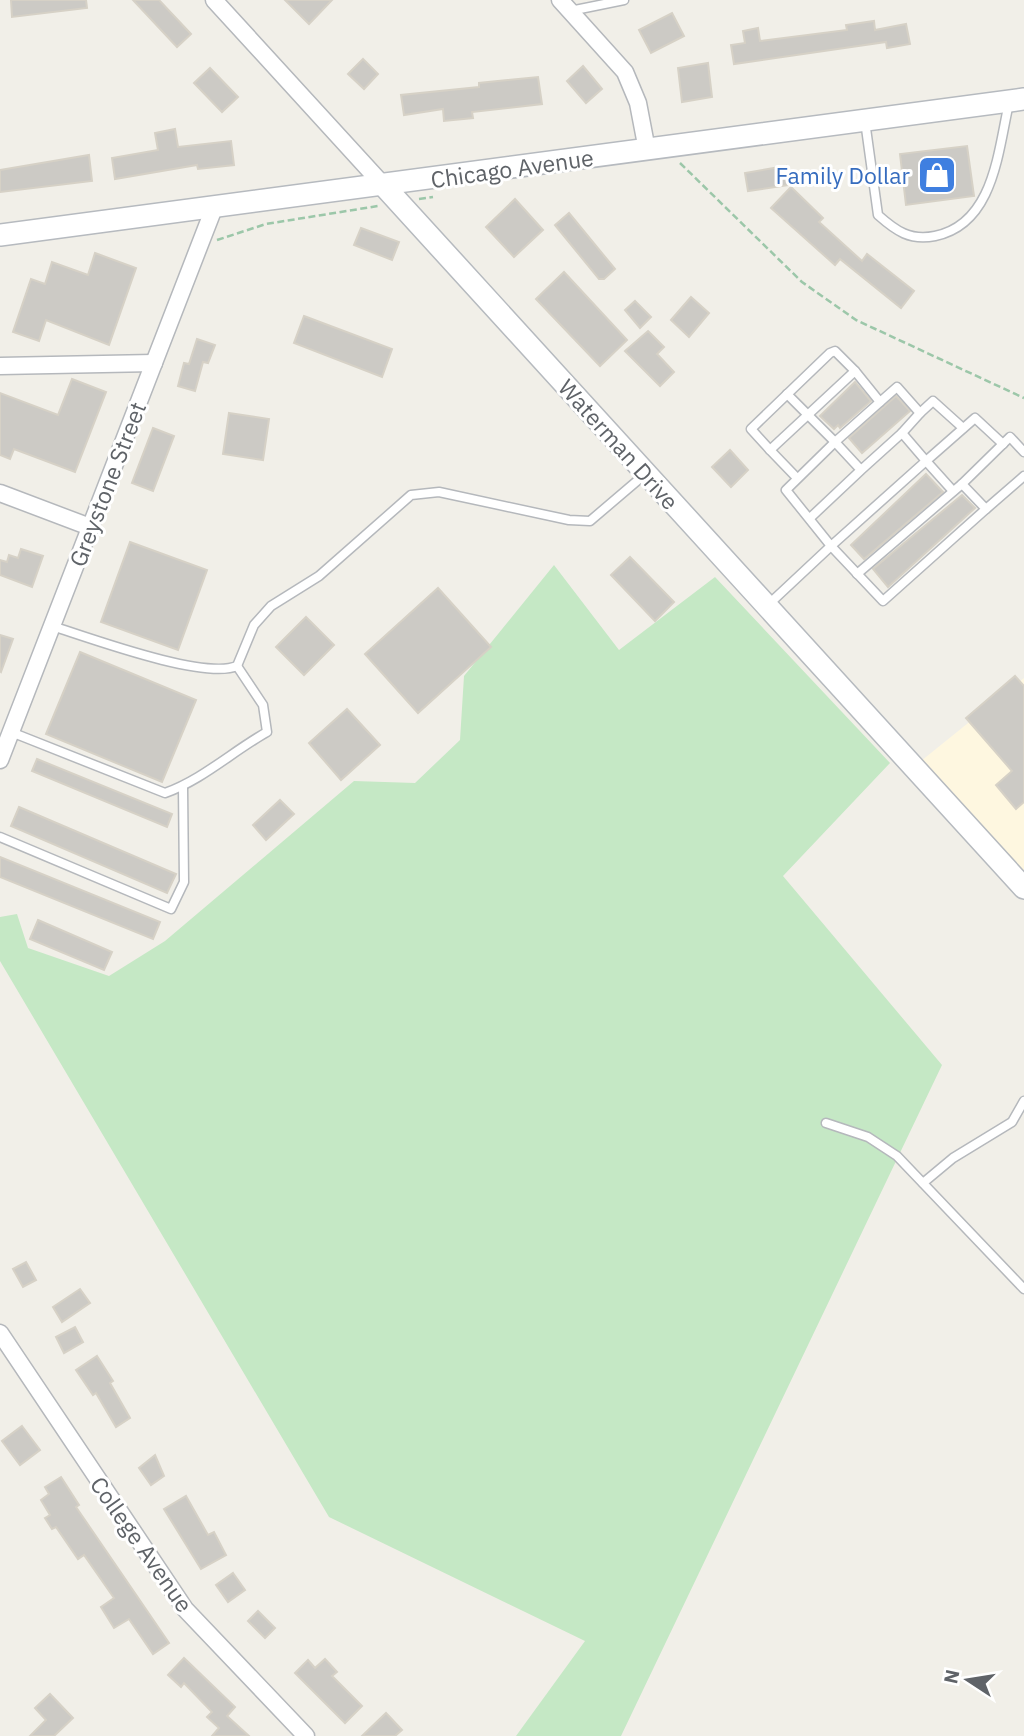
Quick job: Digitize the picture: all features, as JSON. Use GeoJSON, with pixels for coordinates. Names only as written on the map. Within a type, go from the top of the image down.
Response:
{"type":"FeatureCollection","features":[{"type":"Feature","properties":{"kind":"street","name":"Waterman Drive"},"geometry":{"type":"LineString","coordinates":[[214,0],[1024,888]]}},
{"type":"Feature","properties":{"kind":"street"},"geometry":{"type":"LineString","coordinates":[[565,5],[625,72],[656,149]]}},
{"type":"Feature","properties":{"kind":"street","name":"Chicago Avenue"},"geometry":{"type":"LineString","coordinates":[[0,235],[1017,100]]}},
{"type":"Feature","properties":{"kind":"street","name":"Greystone Street"},"geometry":{"type":"LineString","coordinates":[[0,760],[214,208]]}},
{"type":"Feature","properties":{"kind":"street"},"geometry":{"type":"LineString","coordinates":[[0,366],[154,363]]}},
{"type":"Feature","properties":{"kind":"street"},"geometry":{"type":"LineString","coordinates":[[0,492],[90,527]]}},
{"type":"Feature","properties":{"kind":"street","name":"College Avenue"},"geometry":{"type":"LineString","coordinates":[[0,1333],[185,1609],[306,1736]]}},
{"type":"Feature","properties":{"kind":"lane"},"geometry":{"type":"LineString","coordinates":[[565,5],[624,0]]}},
{"type":"Feature","properties":{"kind":"lane"},"geometry":{"type":"LineString","coordinates":[[865,119],[878,215],[899,233],[923,238],[953,232],[976,211],[993,176],[1017,100]]}},
{"type":"Feature","properties":{"kind":"lane"},"geometry":{"type":"LineString","coordinates":[[797,478],[751,429],[787,394],[835,351],[880,402]]}},
{"type":"Feature","properties":{"kind":"lane"},"geometry":{"type":"LineString","coordinates":[[770,450],[855,371]]}},
{"type":"Feature","properties":{"kind":"lane"},"geometry":{"type":"LineString","coordinates":[[920,413],[897,387],[786,490],[831,546],[883,601],[1024,476]]}},
{"type":"Feature","properties":{"kind":"lane"},"geometry":{"type":"LineString","coordinates":[[787,394],[861,470]]}},
{"type":"Feature","properties":{"kind":"lane"},"geometry":{"type":"LineString","coordinates":[[810,518],[933,401],[963,428]]}},
{"type":"Feature","properties":{"kind":"lane"},"geometry":{"type":"LineString","coordinates":[[767,607],[831,546],[975,418],[1003,444]]}},
{"type":"Feature","properties":{"kind":"lane"},"geometry":{"type":"LineString","coordinates":[[902,433],[953,491]]}},
{"type":"Feature","properties":{"kind":"lane"},"geometry":{"type":"LineString","coordinates":[[857,574],[962,484],[1010,437],[1024,452]]}},
{"type":"Feature","properties":{"kind":"lane"},"geometry":{"type":"LineString","coordinates":[[52,626],[186,665],[227,670],[237,666],[254,625],[271,606],[320,576],[411,495],[439,492],[569,520],[590,521],[646,474]]}},
{"type":"Feature","properties":{"kind":"lane"},"geometry":{"type":"LineString","coordinates":[[962,484],[986,509]]}},
{"type":"Feature","properties":{"kind":"lane"},"geometry":{"type":"LineString","coordinates":[[11,732],[165,793],[183,787],[267,732],[263,705],[237,666]]}},
{"type":"Feature","properties":{"kind":"lane"},"geometry":{"type":"LineString","coordinates":[[0,837],[171,909],[184,882],[183,787]]}},
{"type":"Feature","properties":{"kind":"lane"},"geometry":{"type":"LineString","coordinates":[[923,1183],[953,1158],[1012,1122],[1024,1101]]}},
{"type":"Feature","properties":{"kind":"lane"},"geometry":{"type":"LineString","coordinates":[[826,1124],[860,1134],[880,1144],[923,1183],[1024,1289]]}},
{"type":"Feature","properties":{"kind":"path"},"geometry":{"type":"LineString","coordinates":[[656,149],[802,282],[856,320],[1024,398]]}},
{"type":"Feature","properties":{"kind":"path"},"geometry":{"type":"LineString","coordinates":[[214,241],[266,224],[372,208]]}},
{"type":"Feature","properties":{"kind":"shaded area"},"geometry":{"type":"Polygon","coordinates":[[[1024,678],[1024,873],[921,761],[1024,678]]]}},
{"type":"Feature","properties":{"kind":"green space"},"geometry":{"type":"Polygon","coordinates":[[[554,565],[619,650],[715,577],[890,763],[783,876],[942,1065],[621,1736],[516,1736],[585,1641],[329,1517],[0,961],[0,917],[17,914],[28,948],[109,976],[165,941],[354,781],[415,783],[460,740],[464,676],[554,565]]]}},
{"type":"Feature","properties":{"kind":"building"},"geometry":{"type":"Polygon","coordinates":[[[11,0],[86,0],[87,8],[12,17],[11,0]]]}},
{"type":"Feature","properties":{"kind":"building"},"geometry":{"type":"Polygon","coordinates":[[[133,0],[159,0],[191,34],[177,47],[133,0]]]}},
{"type":"Feature","properties":{"kind":"building"},"geometry":{"type":"Polygon","coordinates":[[[285,0],[332,0],[309,24],[285,0]]]}},
{"type":"Feature","properties":{"kind":"building"},"geometry":{"type":"Polygon","coordinates":[[[672,13],[684,36],[651,53],[639,30],[672,13]]]}},
{"type":"Feature","properties":{"kind":"building"},"geometry":{"type":"Polygon","coordinates":[[[874,21],[875,30],[906,24],[910,44],[887,48],[886,42],[734,64],[731,45],[745,43],[743,31],[758,28],[760,41],[847,30],[846,25],[874,21]]]}},
{"type":"Feature","properties":{"kind":"building"},"geometry":{"type":"Polygon","coordinates":[[[363,59],[378,74],[364,89],[348,74],[363,59]]]}},
{"type":"Feature","properties":{"kind":"building"},"geometry":{"type":"Polygon","coordinates":[[[708,63],[712,97],[682,102],[678,68],[708,63]]]}},
{"type":"Feature","properties":{"kind":"building"},"geometry":{"type":"Polygon","coordinates":[[[583,66],[602,89],[586,103],[567,81],[583,66]]]}},
{"type":"Feature","properties":{"kind":"building"},"geometry":{"type":"Polygon","coordinates":[[[210,68],[238,97],[222,112],[194,83],[210,68]]]}},
{"type":"Feature","properties":{"kind":"building"},"geometry":{"type":"Polygon","coordinates":[[[538,77],[542,104],[472,112],[473,118],[444,121],[443,109],[404,115],[401,95],[479,87],[479,83],[538,77]]]}},
{"type":"Feature","properties":{"kind":"building"},"geometry":{"type":"Polygon","coordinates":[[[175,129],[178,147],[231,141],[234,165],[198,169],[197,165],[115,179],[112,158],[158,150],[155,133],[175,129]]]}},
{"type":"Feature","properties":{"kind":"building","name":"Family Dollar"},"geometry":{"type":"Polygon","coordinates":[[[967,146],[974,196],[906,205],[900,154],[967,146]]]}},
{"type":"Feature","properties":{"kind":"building"},"geometry":{"type":"Polygon","coordinates":[[[89,155],[92,181],[0,192],[0,170],[89,155]]]}},
{"type":"Feature","properties":{"kind":"building"},"geometry":{"type":"Polygon","coordinates":[[[786,166],[789,185],[748,191],[745,173],[786,166]]]}},
{"type":"Feature","properties":{"kind":"building"},"geometry":{"type":"Polygon","coordinates":[[[791,187],[823,218],[819,222],[862,261],[867,254],[914,291],[901,308],[840,259],[835,265],[771,208],[791,187]]]}},
{"type":"Feature","properties":{"kind":"building"},"geometry":{"type":"Polygon","coordinates":[[[515,199],[543,230],[514,257],[486,227],[515,199]]]}},
{"type":"Feature","properties":{"kind":"building"},"geometry":{"type":"Polygon","coordinates":[[[569,213],[615,269],[604,279],[599,279],[555,225],[569,213]]]}},
{"type":"Feature","properties":{"kind":"building"},"geometry":{"type":"Polygon","coordinates":[[[361,228],[399,242],[392,260],[354,245],[361,228]]]}},
{"type":"Feature","properties":{"kind":"building"},"geometry":{"type":"Polygon","coordinates":[[[95,253],[136,268],[109,345],[46,320],[39,341],[13,332],[31,279],[45,284],[52,262],[88,275],[95,253]]]}},
{"type":"Feature","properties":{"kind":"building"},"geometry":{"type":"Polygon","coordinates":[[[564,272],[627,340],[600,366],[536,299],[564,272]]]}},
{"type":"Feature","properties":{"kind":"building"},"geometry":{"type":"Polygon","coordinates":[[[691,297],[709,313],[689,337],[671,320],[691,297]]]}},
{"type":"Feature","properties":{"kind":"building"},"geometry":{"type":"Polygon","coordinates":[[[635,301],[651,317],[640,328],[625,310],[635,301]]]}},
{"type":"Feature","properties":{"kind":"building"},"geometry":{"type":"Polygon","coordinates":[[[304,316],[392,349],[382,377],[294,343],[304,316]]]}},
{"type":"Feature","properties":{"kind":"building"},"geometry":{"type":"Polygon","coordinates":[[[648,331],[664,347],[657,354],[674,372],[660,386],[625,351],[648,331]]]}},
{"type":"Feature","properties":{"kind":"building"},"geometry":{"type":"Polygon","coordinates":[[[197,339],[215,345],[208,363],[203,362],[195,391],[178,386],[184,363],[189,364],[197,339]]]}},
{"type":"Feature","properties":{"kind":"building"},"geometry":{"type":"Polygon","coordinates":[[[72,379],[106,392],[75,472],[14,449],[10,459],[0,455],[0,393],[58,415],[72,379]]]}},
{"type":"Feature","properties":{"kind":"building"},"geometry":{"type":"Polygon","coordinates":[[[855,382],[871,401],[840,428],[838,425],[834,429],[820,416],[855,382]]]}},
{"type":"Feature","properties":{"kind":"building"},"geometry":{"type":"Polygon","coordinates":[[[896,396],[910,411],[862,453],[849,438],[896,396]]]}},
{"type":"Feature","properties":{"kind":"building"},"geometry":{"type":"Polygon","coordinates":[[[229,413],[269,419],[263,460],[223,454],[229,413]]]}},
{"type":"Feature","properties":{"kind":"building"},"geometry":{"type":"Polygon","coordinates":[[[153,428],[174,436],[153,491],[132,483],[153,428]]]}},
{"type":"Feature","properties":{"kind":"building"},"geometry":{"type":"Polygon","coordinates":[[[730,450],[748,470],[731,487],[712,467],[730,450]]]}},
{"type":"Feature","properties":{"kind":"building"},"geometry":{"type":"Polygon","coordinates":[[[926,474],[943,492],[864,559],[851,545],[926,474]]]}},
{"type":"Feature","properties":{"kind":"building"},"geometry":{"type":"Polygon","coordinates":[[[962,495],[975,508],[888,587],[873,569],[962,495]]]}},
{"type":"Feature","properties":{"kind":"building"},"geometry":{"type":"Polygon","coordinates":[[[130,542],[207,570],[178,650],[101,622],[130,542]]]}},
{"type":"Feature","properties":{"kind":"building"},"geometry":{"type":"Polygon","coordinates":[[[21,549],[43,556],[32,587],[0,575],[0,560],[7,562],[9,555],[18,558],[21,549]]]}},
{"type":"Feature","properties":{"kind":"building"},"geometry":{"type":"Polygon","coordinates":[[[630,557],[674,602],[655,621],[611,575],[630,557]]]}},
{"type":"Feature","properties":{"kind":"building"},"geometry":{"type":"Polygon","coordinates":[[[438,588],[491,647],[418,713],[365,654],[438,588]]]}},
{"type":"Feature","properties":{"kind":"building"},"geometry":{"type":"Polygon","coordinates":[[[306,617],[334,645],[304,675],[276,647],[306,617]]]}},
{"type":"Feature","properties":{"kind":"building"},"geometry":{"type":"Polygon","coordinates":[[[0,635],[13,639],[1,672],[0,671],[0,635]]]}},
{"type":"Feature","properties":{"kind":"building"},"geometry":{"type":"Polygon","coordinates":[[[80,652],[196,700],[162,782],[46,734],[80,652]]]}},
{"type":"Feature","properties":{"kind":"building"},"geometry":{"type":"Polygon","coordinates":[[[1015,676],[1024,686],[1024,802],[1016,809],[996,785],[1012,771],[966,718],[1015,676]]]}},
{"type":"Feature","properties":{"kind":"building"},"geometry":{"type":"Polygon","coordinates":[[[347,709],[380,745],[341,780],[309,743],[347,709]]]}},
{"type":"Feature","properties":{"kind":"building"},"geometry":{"type":"Polygon","coordinates":[[[37,759],[172,814],[167,827],[32,771],[37,759]]]}},
{"type":"Feature","properties":{"kind":"building"},"geometry":{"type":"Polygon","coordinates":[[[280,800],[294,814],[266,840],[253,825],[280,800]]]}},
{"type":"Feature","properties":{"kind":"building"},"geometry":{"type":"Polygon","coordinates":[[[19,807],[176,874],[167,893],[11,826],[19,807]]]}},
{"type":"Feature","properties":{"kind":"building"},"geometry":{"type":"Polygon","coordinates":[[[0,857],[160,922],[153,939],[0,877],[0,857]]]}},
{"type":"Feature","properties":{"kind":"building"},"geometry":{"type":"Polygon","coordinates":[[[38,920],[112,952],[104,970],[30,939],[38,920]]]}},
{"type":"Feature","properties":{"kind":"building"},"geometry":{"type":"Polygon","coordinates":[[[26,1262],[36,1280],[23,1287],[13,1269],[26,1262]]]}},
{"type":"Feature","properties":{"kind":"building"},"geometry":{"type":"Polygon","coordinates":[[[80,1289],[90,1303],[62,1322],[53,1307],[80,1289]]]}},
{"type":"Feature","properties":{"kind":"building"},"geometry":{"type":"Polygon","coordinates":[[[75,1327],[83,1342],[64,1353],[56,1337],[75,1327]]]}},
{"type":"Feature","properties":{"kind":"building"},"geometry":{"type":"Polygon","coordinates":[[[97,1356],[113,1381],[110,1383],[130,1418],[116,1427],[96,1393],[93,1395],[76,1370],[97,1356]]]}},
{"type":"Feature","properties":{"kind":"building"},"geometry":{"type":"Polygon","coordinates":[[[22,1426],[40,1450],[20,1465],[2,1441],[22,1426]]]}},
{"type":"Feature","properties":{"kind":"building"},"geometry":{"type":"Polygon","coordinates":[[[155,1455],[164,1476],[151,1485],[139,1468],[155,1455]]]}},
{"type":"Feature","properties":{"kind":"building"},"geometry":{"type":"Polygon","coordinates":[[[61,1477],[79,1505],[76,1507],[169,1643],[153,1654],[129,1619],[114,1628],[101,1607],[114,1598],[84,1555],[78,1559],[56,1527],[52,1529],[45,1518],[50,1515],[41,1500],[49,1494],[45,1487],[61,1477]]]}},
{"type":"Feature","properties":{"kind":"building"},"geometry":{"type":"Polygon","coordinates":[[[186,1496],[208,1535],[214,1532],[226,1555],[201,1569],[164,1509],[186,1496]]]}},
{"type":"Feature","properties":{"kind":"building"},"geometry":{"type":"Polygon","coordinates":[[[233,1573],[245,1590],[228,1602],[216,1585],[233,1573]]]}},
{"type":"Feature","properties":{"kind":"building"},"geometry":{"type":"Polygon","coordinates":[[[258,1611],[275,1628],[265,1638],[248,1621],[258,1611]]]}},
{"type":"Feature","properties":{"kind":"building"},"geometry":{"type":"Polygon","coordinates":[[[184,1658],[235,1707],[227,1716],[249,1736],[212,1736],[219,1728],[207,1717],[212,1712],[184,1683],[181,1687],[168,1675],[184,1658]]]}},
{"type":"Feature","properties":{"kind":"building"},"geometry":{"type":"Polygon","coordinates":[[[325,1659],[337,1672],[332,1676],[362,1706],[345,1723],[295,1673],[308,1660],[315,1668],[325,1659]]]}},
{"type":"Feature","properties":{"kind":"building"},"geometry":{"type":"Polygon","coordinates":[[[50,1694],[73,1718],[54,1736],[30,1736],[46,1720],[35,1708],[50,1694]]]}},
{"type":"Feature","properties":{"kind":"building"},"geometry":{"type":"Polygon","coordinates":[[[386,1713],[402,1730],[395,1736],[362,1736],[386,1713]]]}},
{"type":"Feature","properties":{"kind":"place","name":"Family Dollar"},"geometry":{"type":"Point","coordinates":[937,175]}}]}
